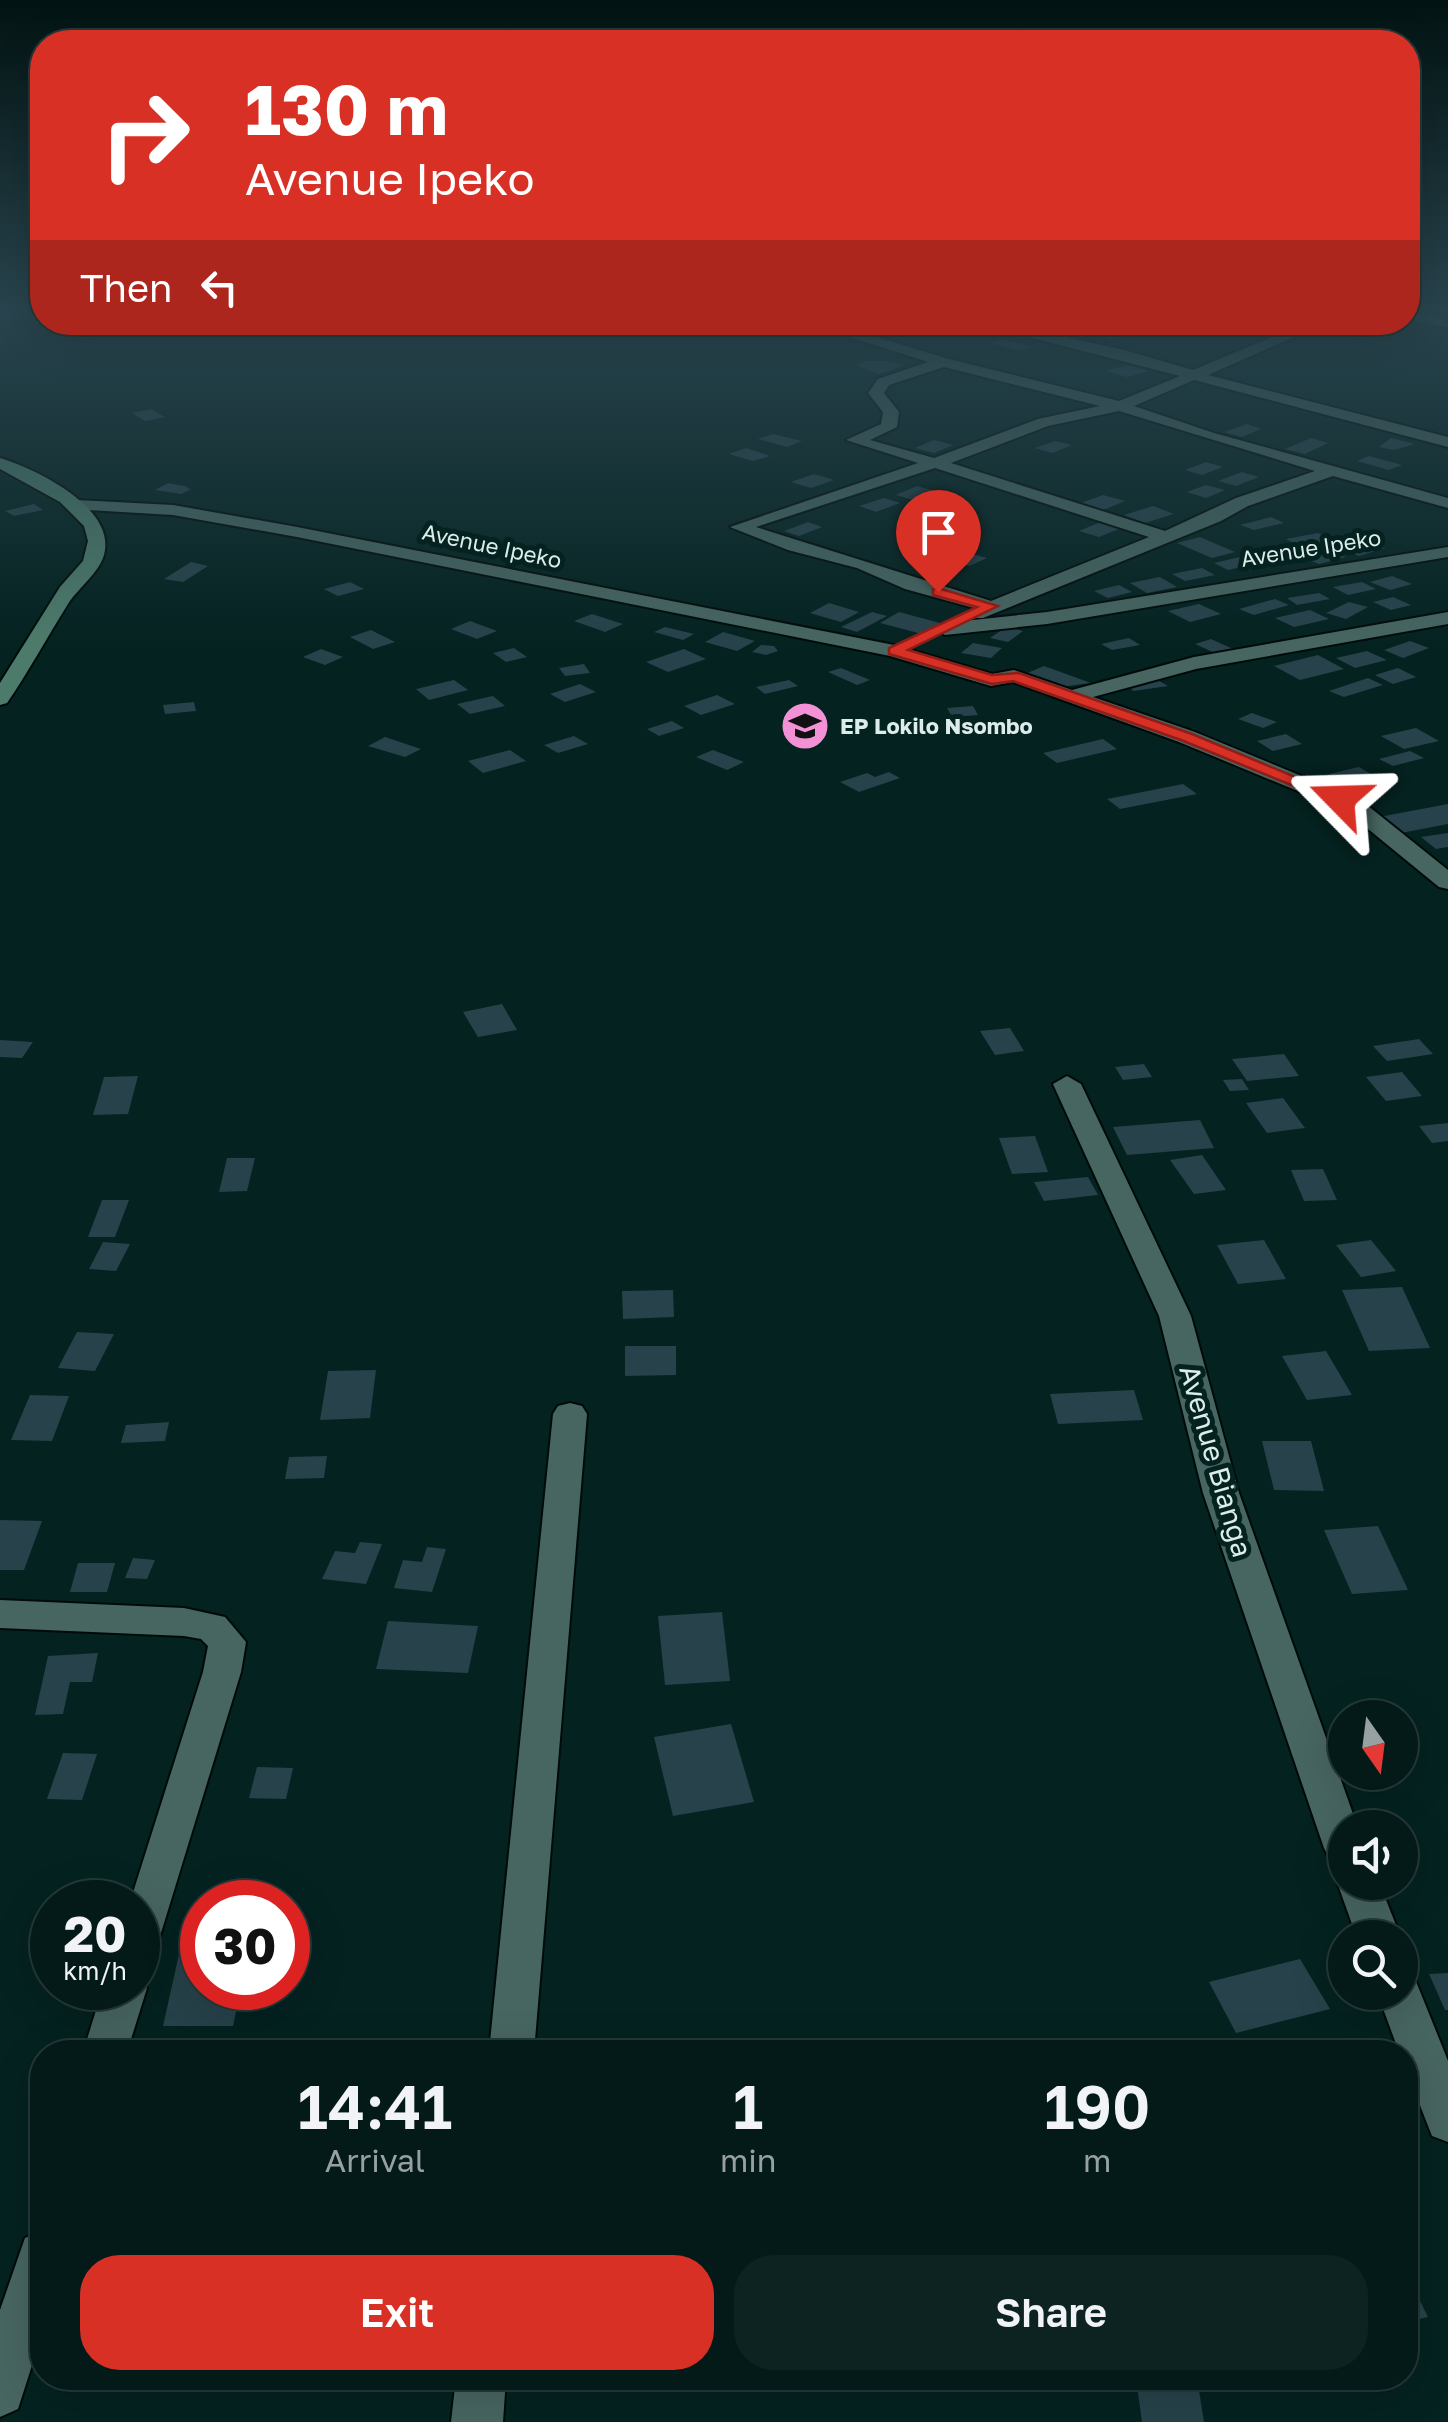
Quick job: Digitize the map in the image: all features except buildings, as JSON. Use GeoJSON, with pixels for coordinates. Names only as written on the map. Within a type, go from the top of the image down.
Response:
{"type":"FeatureCollection","features":[{"type":"Feature","properties":{"kind":"street"},"geometry":{"type":"LineString","coordinates":[[889,421],[888,427],[854,440],[1163,536]]}},
{"type":"Feature","properties":{"kind":"street"},"geometry":{"type":"LineString","coordinates":[[990,606],[912,585],[864,564],[739,527],[1049,421]]}},
{"type":"Feature","properties":{"kind":"street"},"geometry":{"type":"LineString","coordinates":[[1164,421],[1448,502]]}},
{"type":"Feature","properties":{"kind":"street"},"geometry":{"type":"LineString","coordinates":[[1366,421],[1448,442]]}},
{"type":"Feature","properties":{"kind":"street"},"geometry":{"type":"LineString","coordinates":[[0,463],[58,490],[77,505],[91,524],[98,544],[94,561],[70,585],[0,699]]}},
{"type":"Feature","properties":{"kind":"street","name":"Avenue Ipeko"},"geometry":{"type":"LineString","coordinates":[[894,651],[990,606],[1334,470]]}},
{"type":"Feature","properties":{"kind":"street","name":"Avenue Ipeko"},"geometry":{"type":"LineString","coordinates":[[77,505],[172,510],[279,528],[894,651],[992,680],[1014,676],[1340,799],[1448,882]]}},
{"type":"Feature","properties":{"kind":"street","name":"Avenue Ipeko"},"geometry":{"type":"LineString","coordinates":[[944,629],[1046,618],[1448,552]]}},
{"type":"Feature","properties":{"kind":"street"},"geometry":{"type":"LineString","coordinates":[[1072,696],[1194,662],[1448,618]]}},
{"type":"Feature","properties":{"kind":"street","name":"Avenue Bianga"},"geometry":{"type":"LineString","coordinates":[[1066,1084],[1174,1316],[1221,1493],[1332,1810]]}},
{"type":"Feature","properties":{"kind":"street"},"geometry":{"type":"LineString","coordinates":[[512,2040],[570,1414]]}},
{"type":"Feature","properties":{"kind":"street"},"geometry":{"type":"LineString","coordinates":[[0,1614],[184,1622],[212,1627],[227,1642],[222,1672],[158,1880]]}},
{"type":"Feature","properties":{"kind":"street"},"geometry":{"type":"LineString","coordinates":[[108,2040],[118,2010]]}},
{"type":"Feature","properties":{"kind":"street"},"geometry":{"type":"LineString","coordinates":[[1407,2010],[1418,2040]]}},
{"type":"Feature","properties":{"kind":"street"},"geometry":{"type":"LineString","coordinates":[[1418,2040],[1448,2121]]}},
{"type":"Feature","properties":{"kind":"street"},"geometry":{"type":"LineString","coordinates":[[0,2391],[30,2293]]}},
{"type":"Feature","properties":{"kind":"street"},"geometry":{"type":"LineString","coordinates":[[477,2422],[480,2390]]}},
{"type":"Feature","properties":{"kind":"place","name":"EP Lokilo Nsombo"},"geometry":{"type":"Point","coordinates":[805,726]}},
{"type":"Feature","properties":{"kind":"route"},"geometry":{"type":"LineString","coordinates":[[938,592],[990,606],[894,651],[992,680],[1014,676],[1186,737],[1340,799]]}}]}
